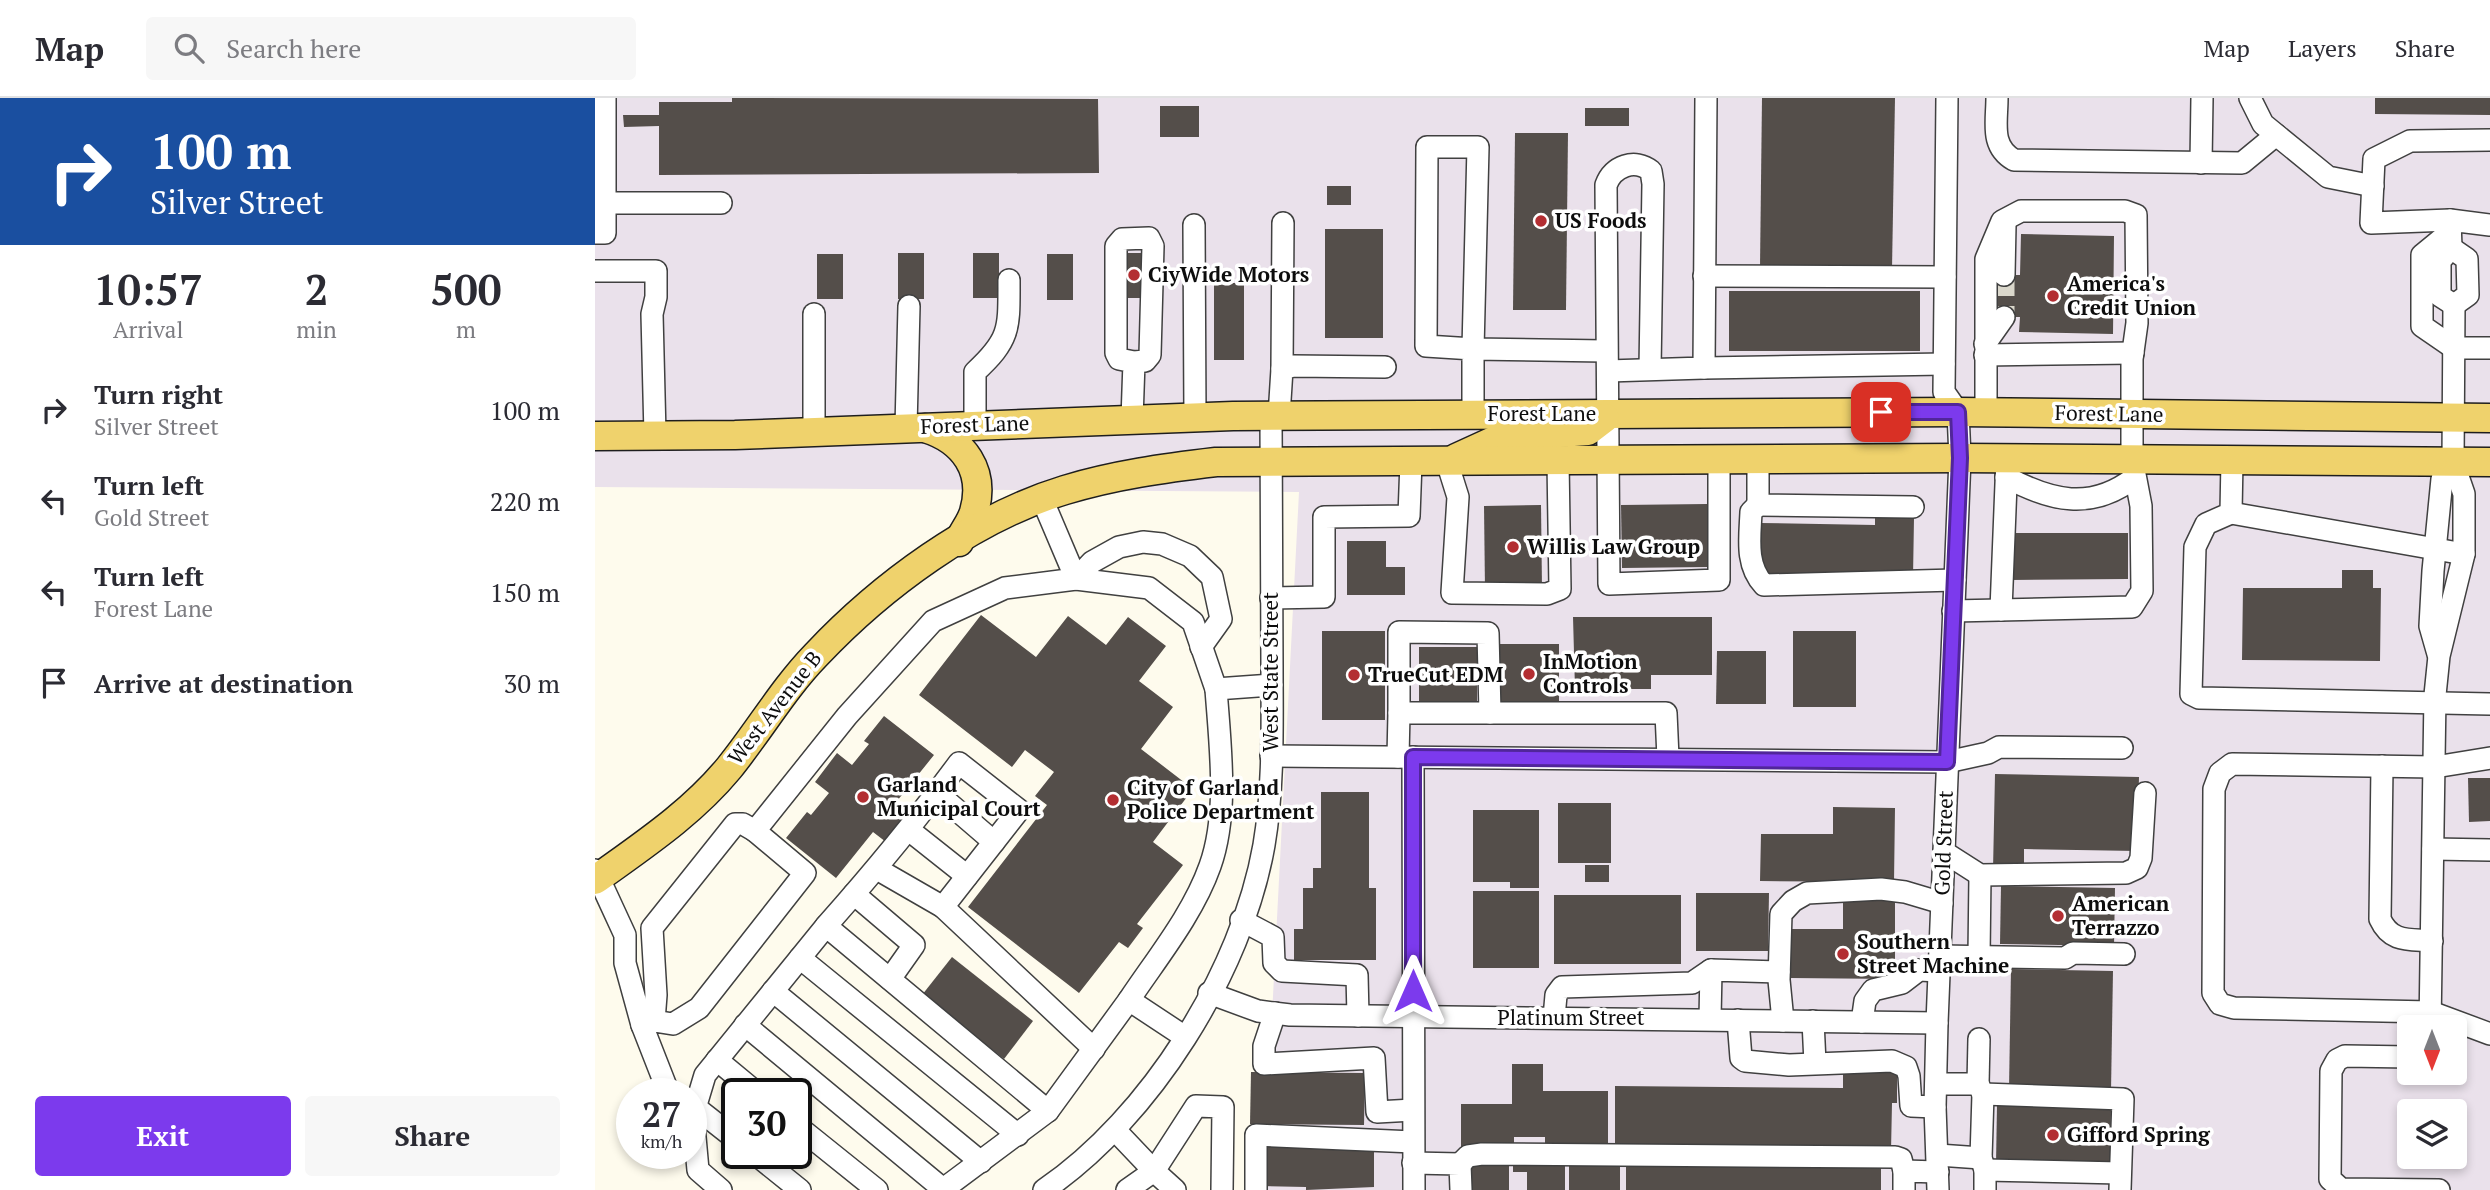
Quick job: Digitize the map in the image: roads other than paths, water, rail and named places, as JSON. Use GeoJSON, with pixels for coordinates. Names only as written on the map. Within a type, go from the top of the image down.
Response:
{"type":"FeatureCollection","features":[{"type":"Feature","properties":{"kind":"main road","name":"Forest Lane"},"geometry":{"type":"LineString","coordinates":[[595,436],[1275,415],[1972,412],[2490,418]]}},
{"type":"Feature","properties":{"kind":"main road"},"geometry":{"type":"LineString","coordinates":[[1447,462],[1502,437],[1588,431],[1601,424],[1608,414]]}},
{"type":"Feature","properties":{"kind":"main road"},"geometry":{"type":"LineString","coordinates":[[913,427],[941,433],[961,447],[975,471],[978,482],[974,512],[959,542]]}},
{"type":"Feature","properties":{"kind":"main road"},"geometry":{"type":"LineString","coordinates":[[959,542],[1005,515],[1042,499],[1098,481],[1216,462],[1960,458],[2007,468],[2133,468],[2232,460],[2490,462]]}},
{"type":"Feature","properties":{"kind":"main road","name":"West Avenue B"},"geometry":{"type":"LineString","coordinates":[[596,875],[638,851],[711,788],[813,657],[842,628],[907,573],[959,542]]}},
{"type":"Feature","properties":{"kind":"street"},"geometry":{"type":"LineString","coordinates":[[595,233],[604,233],[605,98]]}},
{"type":"Feature","properties":{"kind":"street"},"geometry":{"type":"LineString","coordinates":[[1704,368],[1706,98]]}},
{"type":"Feature","properties":{"kind":"street"},"geometry":{"type":"LineString","coordinates":[[1947,98],[1944,392],[1972,412]]}},
{"type":"Feature","properties":{"kind":"street"},"geometry":{"type":"LineString","coordinates":[[1997,98],[1996,142],[2003,153],[2014,160],[2242,163],[2276,135]]}},
{"type":"Feature","properties":{"kind":"street"},"geometry":{"type":"LineString","coordinates":[[2201,163],[2202,98]]}},
{"type":"Feature","properties":{"kind":"street"},"geometry":{"type":"LineString","coordinates":[[2250,98],[2263,124],[2327,177],[2373,186]]}},
{"type":"Feature","properties":{"kind":"street"},"geometry":{"type":"LineString","coordinates":[[2490,140],[2410,141],[2374,159],[2371,223],[2450,233],[2490,225]]}},
{"type":"Feature","properties":{"kind":"street"},"geometry":{"type":"LineString","coordinates":[[1473,414],[1473,349],[1478,147],[1427,147],[1426,346],[1473,349],[1606,361],[1650,369],[1944,364]]}},
{"type":"Feature","properties":{"kind":"street"},"geometry":{"type":"LineString","coordinates":[[1650,369],[1653,184],[1651,171],[1644,166],[1630,164],[1614,170],[1606,185],[1609,584],[1719,580],[1719,460]]}},
{"type":"Feature","properties":{"kind":"street"},"geometry":{"type":"LineString","coordinates":[[604,203],[721,204]]}},
{"type":"Feature","properties":{"kind":"street"},"geometry":{"type":"LineString","coordinates":[[1953,611],[2132,607],[2142,591],[2141,506],[2133,468],[2132,414],[2133,353],[2137,323],[2136,215],[2125,211],[2021,211],[2005,220],[2004,275]]}},
{"type":"Feature","properties":{"kind":"street","name":"Gold Street"},"geometry":{"type":"LineString","coordinates":[[1938,1172],[1935,1084],[1960,458],[1985,349],[1986,259],[2005,220]]}},
{"type":"Feature","properties":{"kind":"street","name":"West State Street"},"geometry":{"type":"LineString","coordinates":[[1044,1190],[1071,1172],[1115,1130],[1185,1037],[1226,963],[1256,881],[1264,844],[1271,756],[1271,463],[1282,369],[1283,223]]}},
{"type":"Feature","properties":{"kind":"street"},"geometry":{"type":"LineString","coordinates":[[1194,225],[1195,417]]}},
{"type":"Feature","properties":{"kind":"street"},"geometry":{"type":"LineString","coordinates":[[2430,1015],[2435,703],[2439,656],[2464,554],[2464,494],[2453,462],[2453,418],[2455,305],[2468,295],[2467,259],[2450,233]]}},
{"type":"Feature","properties":{"kind":"street"},"geometry":{"type":"LineString","coordinates":[[2450,233],[2422,255],[2423,326],[2454,348],[2490,348]]}},
{"type":"Feature","properties":{"kind":"street"},"geometry":{"type":"LineString","coordinates":[[1122,239],[1149,239],[1153,246],[1150,355],[1145,361],[1133,362],[1119,359],[1116,353],[1116,246],[1122,239]]}},
{"type":"Feature","properties":{"kind":"street"},"geometry":{"type":"LineString","coordinates":[[595,271],[656,271],[656,297],[652,314],[655,435]]}},
{"type":"Feature","properties":{"kind":"street"},"geometry":{"type":"LineString","coordinates":[[1705,276],[1945,278]]}},
{"type":"Feature","properties":{"kind":"street"},"geometry":{"type":"LineString","coordinates":[[975,425],[975,372],[1004,342],[1009,319],[1009,280]]}},
{"type":"Feature","properties":{"kind":"street"},"geometry":{"type":"LineString","coordinates":[[909,306],[913,427]]}},
{"type":"Feature","properties":{"kind":"street"},"geometry":{"type":"LineString","coordinates":[[814,314],[814,431]]}},
{"type":"Feature","properties":{"kind":"street"},"geometry":{"type":"LineString","coordinates":[[2004,317],[1985,349],[2133,353]]}},
{"type":"Feature","properties":{"kind":"street"},"geometry":{"type":"LineString","coordinates":[[1132,419],[1133,362]]}},
{"type":"Feature","properties":{"kind":"street"},"geometry":{"type":"LineString","coordinates":[[1282,369],[1293,366],[1385,367]]}},
{"type":"Feature","properties":{"kind":"street"},"geometry":{"type":"LineString","coordinates":[[1758,460],[1758,505],[1751,512],[1750,556],[1755,575],[1765,584],[1955,580]]}},
{"type":"Feature","properties":{"kind":"street"},"geometry":{"type":"LineString","coordinates":[[2231,513],[2232,460]]}},
{"type":"Feature","properties":{"kind":"street"},"geometry":{"type":"LineString","coordinates":[[1447,462],[1458,497],[1452,593],[1547,594],[1560,589],[1558,461]]}},
{"type":"Feature","properties":{"kind":"street"},"geometry":{"type":"LineString","coordinates":[[1272,598],[1324,597],[1324,517],[1409,516],[1411,462]]}},
{"type":"Feature","properties":{"kind":"street"},"geometry":{"type":"LineString","coordinates":[[2439,656],[2430,626],[2442,479],[2453,462]]}},
{"type":"Feature","properties":{"kind":"street"},"geometry":{"type":"LineString","coordinates":[[2007,468],[2048,497],[2065,500],[2102,496],[2133,468]]}},
{"type":"Feature","properties":{"kind":"street"},"geometry":{"type":"LineString","coordinates":[[2001,610],[2007,468]]}},
{"type":"Feature","properties":{"kind":"street"},"geometry":{"type":"LineString","coordinates":[[1042,499],[1076,579]]}},
{"type":"Feature","properties":{"kind":"street"},"geometry":{"type":"LineString","coordinates":[[1758,505],[1913,507]]}},
{"type":"Feature","properties":{"kind":"street"},"geometry":{"type":"LineString","coordinates":[[2464,554],[2231,513],[2206,524],[2195,547],[2191,694],[2199,698],[2490,704]]}},
{"type":"Feature","properties":{"kind":"street"},"geometry":{"type":"LineString","coordinates":[[1076,579],[1092,562],[1110,552],[1143,542],[1162,544],[1189,556],[1212,577],[1221,619],[1201,647]]}},
{"type":"Feature","properties":{"kind":"street"},"geometry":{"type":"LineString","coordinates":[[745,1026],[942,1190],[1048,1111],[1129,1000],[1193,902],[1210,866],[1220,814],[1216,690],[1193,622],[1149,588],[1076,579],[1006,588],[933,621],[847,716],[755,831]]}},
{"type":"Feature","properties":{"kind":"street"},"geometry":{"type":"LineString","coordinates":[[1414,1190],[1413,1017],[1406,757],[1399,713],[1399,632],[1488,633],[1490,713]]}},
{"type":"Feature","properties":{"kind":"street"},"geometry":{"type":"LineString","coordinates":[[1216,690],[1272,685]]}},
{"type":"Feature","properties":{"kind":"street"},"geometry":{"type":"LineString","coordinates":[[1399,713],[1666,713],[1668,758]]}},
{"type":"Feature","properties":{"kind":"street"},"geometry":{"type":"LineString","coordinates":[[1271,756],[1947,762],[1988,753],[1999,747],[2122,748]]}},
{"type":"Feature","properties":{"kind":"street"},"geometry":{"type":"LineString","coordinates":[[2397,1018],[2234,1008],[2220,1004],[2213,993],[2214,789],[2220,773],[2232,764],[2435,767],[2490,758]]}},
{"type":"Feature","properties":{"kind":"street"},"geometry":{"type":"LineString","coordinates":[[704,1078],[826,926],[909,830],[959,764],[1019,810],[943,907]]}},
{"type":"Feature","properties":{"kind":"street"},"geometry":{"type":"LineString","coordinates":[[2382,766],[2380,919],[2386,932],[2397,939],[2432,940]]}},
{"type":"Feature","properties":{"kind":"street"},"geometry":{"type":"LineString","coordinates":[[937,793],[994,842]]}},
{"type":"Feature","properties":{"kind":"street"},"geometry":{"type":"LineString","coordinates":[[1944,852],[1980,875],[2126,873],[2137,868],[2141,859],[2145,793]]}},
{"type":"Feature","properties":{"kind":"street"},"geometry":{"type":"LineString","coordinates":[[735,824],[743,824],[805,873],[699,1008],[673,1024],[648,1023],[656,995],[652,928],[735,824]]}},
{"type":"Feature","properties":{"kind":"street"},"geometry":{"type":"LineString","coordinates":[[909,830],[967,876]]}},
{"type":"Feature","properties":{"kind":"street"},"geometry":{"type":"LineString","coordinates":[[2433,849],[2490,850]]}},
{"type":"Feature","properties":{"kind":"street"},"geometry":{"type":"LineString","coordinates":[[877,869],[943,907],[1094,1049]]}},
{"type":"Feature","properties":{"kind":"street"},"geometry":{"type":"LineString","coordinates":[[596,875],[625,935],[625,963],[648,1023],[664,1078]]}},
{"type":"Feature","properties":{"kind":"street"},"geometry":{"type":"LineString","coordinates":[[1979,956],[1980,875]]}},
{"type":"Feature","properties":{"kind":"street"},"geometry":{"type":"LineString","coordinates":[[1783,1021],[1779,972],[1781,914],[1793,901],[1807,893],[1881,889],[1905,892],[1942,903]]}},
{"type":"Feature","properties":{"kind":"street"},"geometry":{"type":"LineString","coordinates":[[854,894],[914,945],[890,979]]}},
{"type":"Feature","properties":{"kind":"street"},"geometry":{"type":"LineString","coordinates":[[1241,920],[1273,937],[1274,962],[1282,971],[1357,975],[1358,1016]]}},
{"type":"Feature","properties":{"kind":"street"},"geometry":{"type":"LineString","coordinates":[[826,926],[1048,1111]]}},
{"type":"Feature","properties":{"kind":"street"},"geometry":{"type":"LineString","coordinates":[[1862,1022],[1865,1001],[1873,990],[1902,983],[1919,970],[1940,963],[1979,956],[2065,958],[2073,953],[2124,954]]}},
{"type":"Feature","properties":{"kind":"street"},"geometry":{"type":"LineString","coordinates":[[800,958],[1018,1135]]}},
{"type":"Feature","properties":{"kind":"street"},"geometry":{"type":"LineString","coordinates":[[1554,1018],[1556,995],[1562,988],[1692,983],[1711,970],[1779,972]]}},
{"type":"Feature","properties":{"kind":"street"},"geometry":{"type":"LineString","coordinates":[[1710,1019],[1711,970]]}},
{"type":"Feature","properties":{"kind":"street"},"geometry":{"type":"LineString","coordinates":[[1676,1019],[1677,984]]}},
{"type":"Feature","properties":{"kind":"street"},"geometry":{"type":"LineString","coordinates":[[773,991],[981,1162]]}},
{"type":"Feature","properties":{"kind":"street","name":"Platinum Street"},"geometry":{"type":"LineString","coordinates":[[1209,993],[1258,1011],[1275,1013],[1937,1023]]}},
{"type":"Feature","properties":{"kind":"street"},"geometry":{"type":"LineString","coordinates":[[1129,1000],[1185,1037]]}},
{"type":"Feature","properties":{"kind":"street"},"geometry":{"type":"LineString","coordinates":[[1275,1013],[1264,1046],[1264,1065],[1374,1058],[1377,1112],[1413,1110]]}},
{"type":"Feature","properties":{"kind":"street"},"geometry":{"type":"LineString","coordinates":[[1738,1020],[1739,1051],[1745,1061],[1892,1061],[1906,1067],[1911,1106],[1935,1107]]}},
{"type":"Feature","properties":{"kind":"street"},"geometry":{"type":"LineString","coordinates":[[1813,1021],[1815,1063]]}},
{"type":"Feature","properties":{"kind":"street"},"geometry":{"type":"LineString","coordinates":[[2467,1029],[2490,1034]]}},
{"type":"Feature","properties":{"kind":"street"},"geometry":{"type":"LineString","coordinates":[[1979,1039],[1984,1173]]}},
{"type":"Feature","properties":{"kind":"street"},"geometry":{"type":"LineString","coordinates":[[2397,1057],[2345,1056],[2337,1060],[2331,1071],[2330,1179],[2340,1189],[2439,1190]]}},
{"type":"Feature","properties":{"kind":"street"},"geometry":{"type":"LineString","coordinates":[[717,1060],[739,1078]]}},
{"type":"Feature","properties":{"kind":"street"},"geometry":{"type":"LineString","coordinates":[[1461,1190],[1460,1164],[1468,1156],[1482,1154],[1895,1157],[1901,1159],[1904,1181],[1938,1172],[2120,1182],[2123,1099],[1935,1084]]}},
{"type":"Feature","properties":{"kind":"street"},"geometry":{"type":"LineString","coordinates":[[1127,1190],[1154,1171],[1196,1106],[1223,1107],[1222,1190]]}},
{"type":"Feature","properties":{"kind":"street"},"geometry":{"type":"LineString","coordinates":[[707,1116],[721,1127]]}},
{"type":"Feature","properties":{"kind":"street"},"geometry":{"type":"LineString","coordinates":[[1115,1130],[1175,1190]]}},
{"type":"Feature","properties":{"kind":"street"},"geometry":{"type":"LineString","coordinates":[[1256,1190],[1256,1135],[1413,1152],[1460,1164]]}},
{"type":"Feature","properties":{"kind":"street"},"geometry":{"type":"LineString","coordinates":[[812,1138],[877,1190]]}},
{"type":"Feature","properties":{"kind":"street"},"geometry":{"type":"LineString","coordinates":[[698,1169],[707,1190]]}},
{"type":"Feature","properties":{"kind":"street"},"geometry":{"type":"LineString","coordinates":[[702,1169],[720,1190]]}},
{"type":"Feature","properties":{"kind":"street"},"geometry":{"type":"LineString","coordinates":[[774,1169],[800,1190]]}},
{"type":"Feature","properties":{"kind":"tunnel"},"geometry":{"type":"LineString","coordinates":[[2004,275],[2004,317]]}},
{"type":"Feature","properties":{"kind":"place","name":"US Foods"},"geometry":{"type":"Point","coordinates":[1541,221]}},
{"type":"Feature","properties":{"kind":"place","name":"CiyWide Motors"},"geometry":{"type":"Point","coordinates":[1134,275]}},
{"type":"Feature","properties":{"kind":"place","name":"America's Credit Union"},"geometry":{"type":"Point","coordinates":[2053,296]}},
{"type":"Feature","properties":{"kind":"place","name":"Willis Law Group"},"geometry":{"type":"Point","coordinates":[1513,547]}},
{"type":"Feature","properties":{"kind":"place","name":"InMotion Controls"},"geometry":{"type":"Point","coordinates":[1529,674]}},
{"type":"Feature","properties":{"kind":"place","name":"TrueCut EDM"},"geometry":{"type":"Point","coordinates":[1354,675]}},
{"type":"Feature","properties":{"kind":"place","name":"Garland Municipal Court"},"geometry":{"type":"Point","coordinates":[863,797]}},
{"type":"Feature","properties":{"kind":"place","name":"City of Garland Police Department"},"geometry":{"type":"Point","coordinates":[1113,800]}},
{"type":"Feature","properties":{"kind":"place","name":"American Terrazzo"},"geometry":{"type":"Point","coordinates":[2058,916]}},
{"type":"Feature","properties":{"kind":"place","name":"Southern Street Machine"},"geometry":{"type":"Point","coordinates":[1843,954]}},
{"type":"Feature","properties":{"kind":"place","name":"Gifford Spring"},"geometry":{"type":"Point","coordinates":[2053,1135]}}]}
